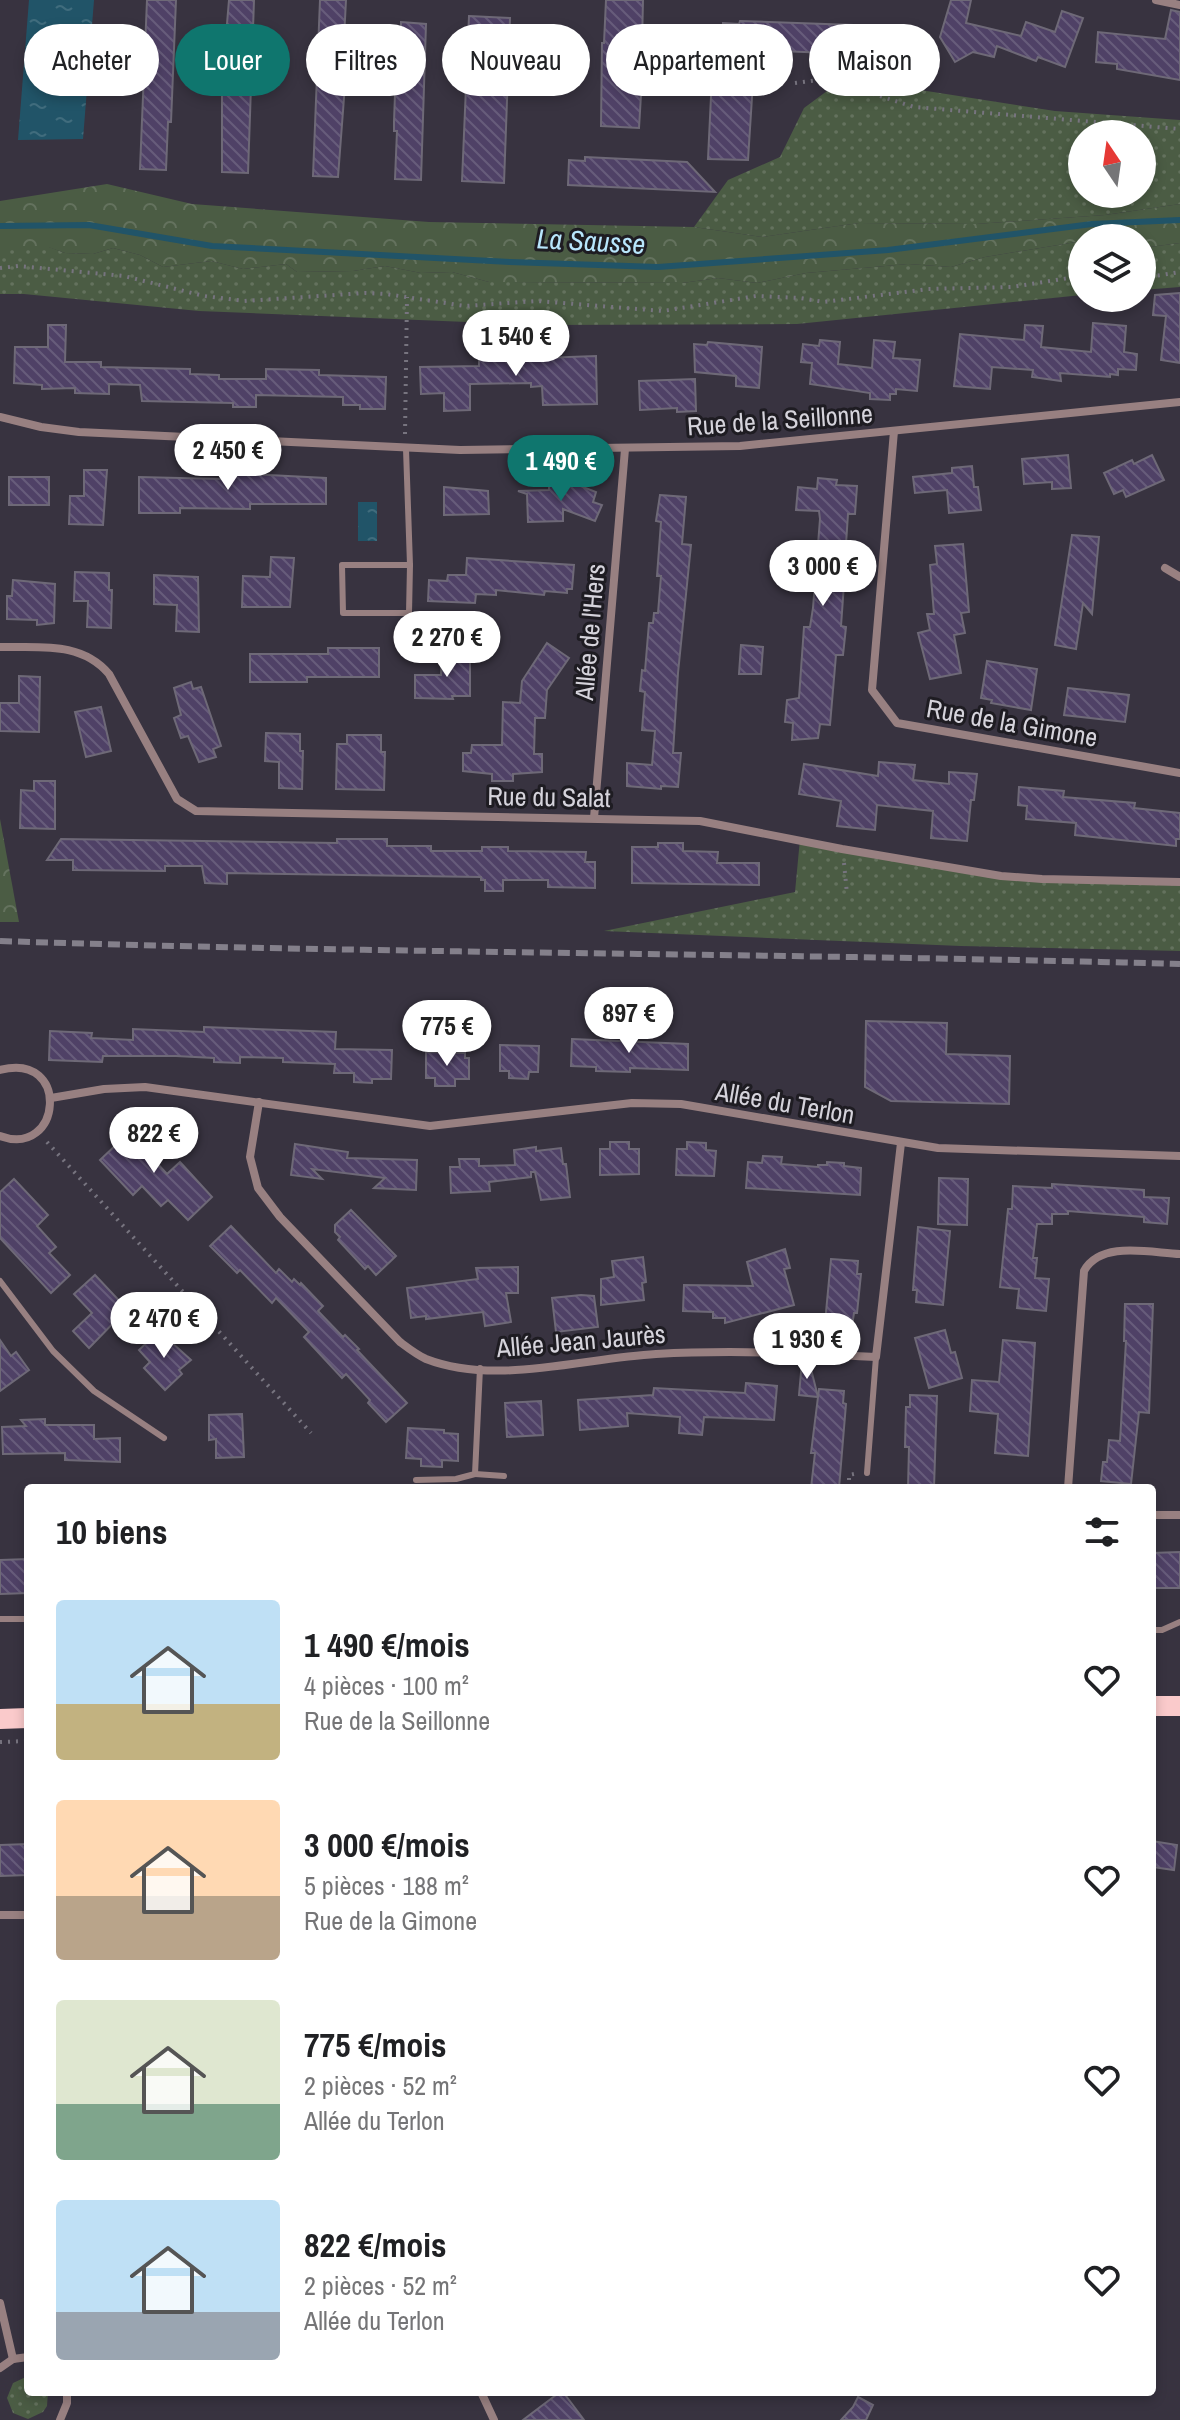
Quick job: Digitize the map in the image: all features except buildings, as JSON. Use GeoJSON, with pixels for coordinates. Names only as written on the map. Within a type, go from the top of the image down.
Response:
{"type":"FeatureCollection","features":[{"type":"Feature","properties":{"kind":"main road"},"geometry":{"type":"LineString","coordinates":[[1156,1706],[1180,1706]]}},
{"type":"Feature","properties":{"kind":"main road"},"geometry":{"type":"LineString","coordinates":[[0,1719],[24,1718]]}},
{"type":"Feature","properties":{"kind":"street"},"geometry":{"type":"LineString","coordinates":[[1156,0],[1180,5]]}},
{"type":"Feature","properties":{"kind":"street","name":"Rue de la Seillonne"},"geometry":{"type":"LineString","coordinates":[[4,418],[79,432],[406,449],[625,449],[740,446],[1180,402]]}},
{"type":"Feature","properties":{"kind":"street","name":"Rue de la Gimone"},"geometry":{"type":"LineString","coordinates":[[894,431],[872,690],[897,723],[1180,773]]}},
{"type":"Feature","properties":{"kind":"street","name":"Allée de l'Hers"},"geometry":{"type":"LineString","coordinates":[[594,818],[625,449]]}},
{"type":"Feature","properties":{"kind":"street"},"geometry":{"type":"LineString","coordinates":[[1165,568],[1180,577]]}},
{"type":"Feature","properties":{"kind":"street","name":"Rue du Salat"},"geometry":{"type":"LineString","coordinates":[[0,647],[76,650],[100,664],[109,674],[177,799],[196,811],[700,821],[842,849],[1014,877],[1180,882]]}},
{"type":"Feature","properties":{"kind":"street"},"geometry":{"type":"LineString","coordinates":[[0,1070],[22,1067],[32,1071],[41,1078],[51,1098],[51,1110],[38,1132],[16,1139],[0,1136]]}},
{"type":"Feature","properties":{"kind":"street","name":"Allée du Terlon"},"geometry":{"type":"LineString","coordinates":[[51,1098],[104,1089],[145,1087],[430,1126],[632,1103],[681,1104],[938,1148],[1180,1156]]}},
{"type":"Feature","properties":{"kind":"street","name":"Allée Jean Jaurès"},"geometry":{"type":"LineString","coordinates":[[259,1102],[250,1157],[258,1188],[280,1217],[400,1342],[423,1358],[451,1366],[506,1370],[652,1354],[750,1351],[876,1357]]}},
{"type":"Feature","properties":{"kind":"street"},"geometry":{"type":"LineString","coordinates":[[876,1357],[901,1143]]}},
{"type":"Feature","properties":{"kind":"street"},"geometry":{"type":"LineString","coordinates":[[1068,1484],[1084,1271],[1099,1255],[1114,1252],[1180,1254]]}},
{"type":"Feature","properties":{"kind":"street"},"geometry":{"type":"LineString","coordinates":[[1156,1515],[1180,1515]]}},
{"type":"Feature","properties":{"kind":"street"},"geometry":{"type":"LineString","coordinates":[[0,1915],[24,1915]]}},
{"type":"Feature","properties":{"kind":"street"},"geometry":{"type":"LineString","coordinates":[[0,2303],[13,2359]]}},
{"type":"Feature","properties":{"kind":"street"},"geometry":{"type":"LineString","coordinates":[[0,2368],[13,2359],[24,2358]]}},
{"type":"Feature","properties":{"kind":"street"},"geometry":{"type":"LineString","coordinates":[[60,2420],[67,2396]]}},
{"type":"Feature","properties":{"kind":"street"},"geometry":{"type":"LineString","coordinates":[[483,2396],[494,2420]]}},
{"type":"Feature","properties":{"kind":"lane"},"geometry":{"type":"LineString","coordinates":[[406,449],[410,565],[409,613],[343,613],[342,565],[410,565]]}},
{"type":"Feature","properties":{"kind":"lane"},"geometry":{"type":"LineString","coordinates":[[0,1281],[53,1351],[94,1391],[164,1438]]}},
{"type":"Feature","properties":{"kind":"lane"},"geometry":{"type":"LineString","coordinates":[[867,1473],[876,1357]]}},
{"type":"Feature","properties":{"kind":"lane"},"geometry":{"type":"LineString","coordinates":[[475,1474],[480,1368]]}},
{"type":"Feature","properties":{"kind":"lane"},"geometry":{"type":"LineString","coordinates":[[416,1480],[456,1479],[475,1474],[504,1476]]}},
{"type":"Feature","properties":{"kind":"lane"},"geometry":{"type":"LineString","coordinates":[[0,1619],[24,1619]]}},
{"type":"Feature","properties":{"kind":"lane"},"geometry":{"type":"LineString","coordinates":[[1156,1630],[1180,1622]]}},
{"type":"Feature","properties":{"kind":"path"},"geometry":{"type":"LineString","coordinates":[[795,83],[827,79],[914,107],[1180,129]]}},
{"type":"Feature","properties":{"kind":"path"},"geometry":{"type":"LineString","coordinates":[[0,268],[18,266],[124,276],[204,296],[244,301],[270,302],[365,293],[465,306],[537,301],[663,311],[756,296],[824,302],[928,289],[1012,287],[1068,278]]}},
{"type":"Feature","properties":{"kind":"path"},"geometry":{"type":"LineString","coordinates":[[1156,276],[1180,272]]}},
{"type":"Feature","properties":{"kind":"path"},"geometry":{"type":"LineString","coordinates":[[406,449],[407,297]]}},
{"type":"Feature","properties":{"kind":"path"},"geometry":{"type":"LineString","coordinates":[[842,849],[847,894]]}},
{"type":"Feature","properties":{"kind":"path"},"geometry":{"type":"LineString","coordinates":[[38,1132],[311,1433]]}},
{"type":"Feature","properties":{"kind":"path"},"geometry":{"type":"LineString","coordinates":[[849,1475],[849,1484]]}},
{"type":"Feature","properties":{"kind":"path"},"geometry":{"type":"LineString","coordinates":[[0,1742],[24,1741]]}},
{"type":"Feature","properties":{"kind":"green space"},"geometry":{"type":"Polygon","coordinates":[[[940,93],[1055,111],[1180,120],[1180,204],[1156,208],[1156,120],[1068,120],[1068,208],[1153,208],[1105,215],[976,224],[859,223],[762,237],[694,227],[728,180],[780,157],[804,108],[820,96],[940,96],[940,93]]]}},
{"type":"Feature","properties":{"kind":"green space"},"geometry":{"type":"Polygon","coordinates":[[[107,184],[192,204],[429,222],[694,227],[762,237],[859,223],[976,224],[1105,215],[1180,204],[1180,243],[1156,246],[1156,224],[1068,224],[1068,243],[985,257],[951,267],[908,264],[806,273],[757,283],[718,278],[682,283],[489,282],[452,272],[421,273],[385,266],[353,271],[297,272],[286,264],[243,269],[211,261],[163,267],[140,255],[113,248],[93,254],[65,253],[48,247],[0,247],[0,201],[107,184]]]}},
{"type":"Feature","properties":{"kind":"green space"},"geometry":{"type":"Polygon","coordinates":[[[1068,243],[1068,296],[797,324],[539,325],[199,311],[0,294],[0,247],[49,247],[65,253],[93,254],[113,248],[140,255],[163,267],[211,261],[243,269],[286,264],[297,272],[353,271],[385,266],[421,273],[452,272],[489,282],[682,283],[718,278],[757,283],[806,273],[908,264],[951,267],[985,257],[1068,243]]]}},
{"type":"Feature","properties":{"kind":"green space"},"geometry":{"type":"Polygon","coordinates":[[[1180,243],[1180,287],[1156,289],[1156,246],[1180,243]]]}},
{"type":"Feature","properties":{"kind":"green space"},"geometry":{"type":"Polygon","coordinates":[[[0,819],[19,922],[0,922],[0,819]]]}},
{"type":"Feature","properties":{"kind":"green space"},"geometry":{"type":"Polygon","coordinates":[[[800,839],[1001,876],[1180,881],[1180,951],[961,946],[604,931],[795,892],[800,839]]]}},
{"type":"Feature","properties":{"kind":"green space"},"geometry":{"type":"Polygon","coordinates":[[[24,2378],[24,2396],[48,2396],[43,2412],[28,2419],[13,2413],[7,2398],[13,2383],[24,2378]]]}},
{"type":"Feature","properties":{"kind":"water"},"geometry":{"type":"Polygon","coordinates":[[[29,0],[94,0],[92,24],[27,24],[29,0]]]}},
{"type":"Feature","properties":{"kind":"water"},"geometry":{"type":"Polygon","coordinates":[[[24,64],[24,96],[86,96],[83,139],[18,140],[24,64]]]}},
{"type":"Feature","properties":{"kind":"water"},"geometry":{"type":"Polygon","coordinates":[[[358,502],[377,502],[377,541],[358,541],[358,502]]]}},
{"type":"Feature","properties":{"kind":"waterway","name":"La Sausse"},"geometry":{"type":"LineString","coordinates":[[0,226],[89,225],[212,246],[658,267],[888,250],[1092,224],[1180,220]]}},
{"type":"Feature","properties":{"kind":"railway"},"geometry":{"type":"LineString","coordinates":[[0,941],[1180,964]]}}]}
